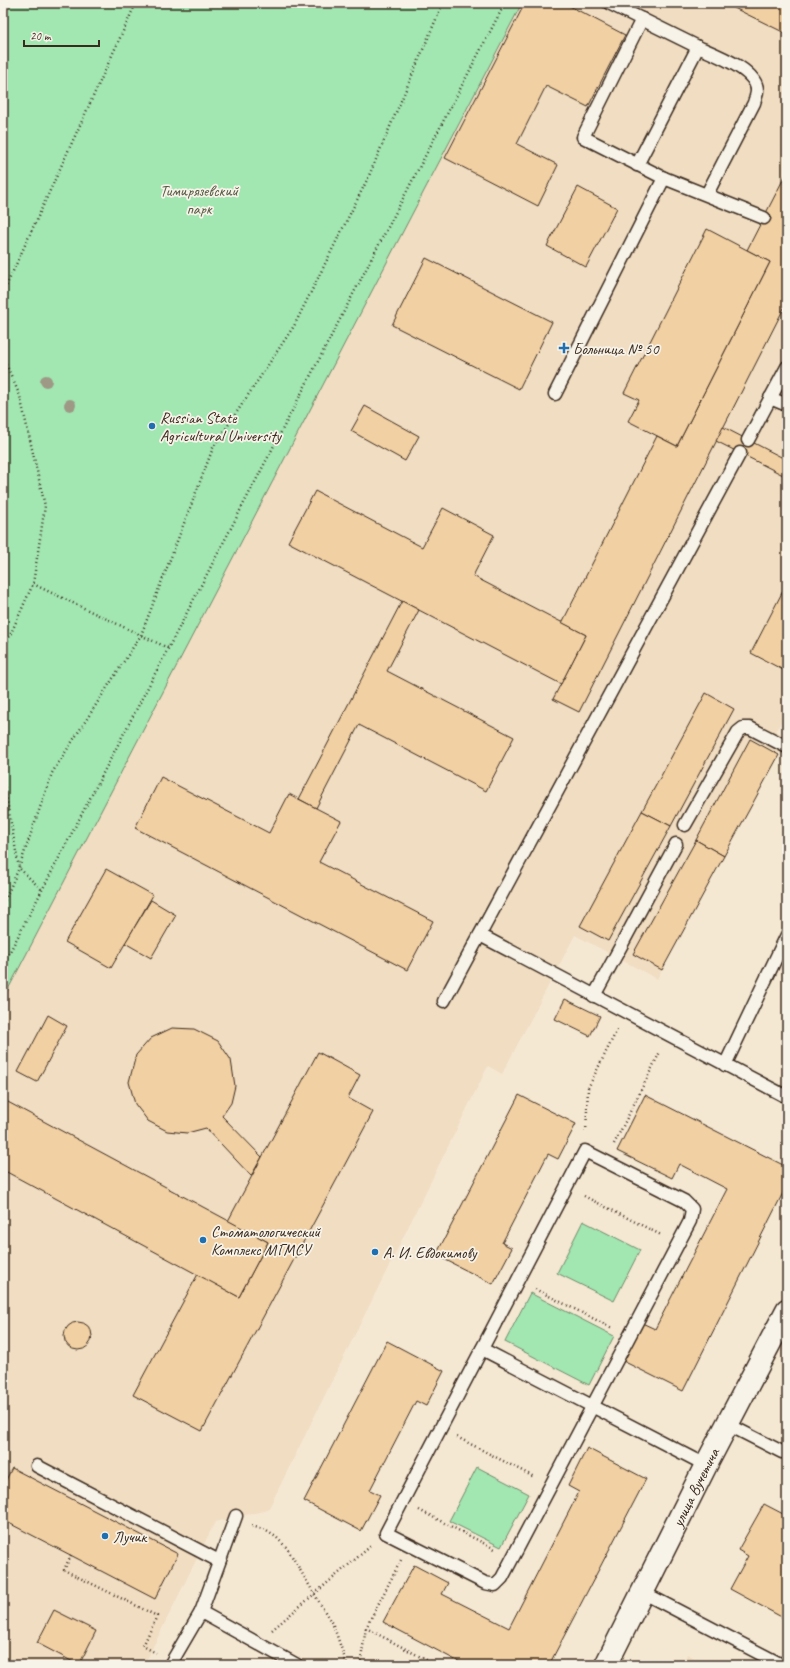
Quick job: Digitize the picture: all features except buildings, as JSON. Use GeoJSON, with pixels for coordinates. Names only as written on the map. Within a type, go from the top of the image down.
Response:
{"type":"FeatureCollection","features":[{"type":"Feature","properties":{"kind":"street","name":"улица Вучетича"},"geometry":{"type":"LineString","coordinates":[[606,1665],[706,1464],[787,1310]]}},
{"type":"Feature","properties":{"kind":"lane"},"geometry":{"type":"LineString","coordinates":[[609,3],[726,60],[747,73],[755,81],[757,90],[754,103],[706,194]]}},
{"type":"Feature","properties":{"kind":"lane"},"geometry":{"type":"LineString","coordinates":[[642,19],[582,138],[664,178],[764,218]]}},
{"type":"Feature","properties":{"kind":"lane"},"geometry":{"type":"LineString","coordinates":[[637,165],[698,47]]}},
{"type":"Feature","properties":{"kind":"lane"},"geometry":{"type":"LineString","coordinates":[[555,394],[664,178]]}},
{"type":"Feature","properties":{"kind":"lane"},"geometry":{"type":"LineString","coordinates":[[748,440],[787,367]]}},
{"type":"Feature","properties":{"kind":"lane"},"geometry":{"type":"LineString","coordinates":[[770,398],[787,405]]}},
{"type":"Feature","properties":{"kind":"lane"},"geometry":{"type":"LineString","coordinates":[[444,1001],[740,453]]}},
{"type":"Feature","properties":{"kind":"lane"},"geometry":{"type":"LineString","coordinates":[[685,825],[738,732],[742,728],[750,728],[787,747]]}},
{"type":"Feature","properties":{"kind":"lane"},"geometry":{"type":"LineString","coordinates":[[594,996],[676,844]]}},
{"type":"Feature","properties":{"kind":"lane"},"geometry":{"type":"LineString","coordinates":[[480,935],[787,1097]]}},
{"type":"Feature","properties":{"kind":"lane"},"geometry":{"type":"LineString","coordinates":[[725,1065],[787,935]]}},
{"type":"Feature","properties":{"kind":"lane"},"geometry":{"type":"LineString","coordinates":[[585,1151],[684,1201],[692,1209],[690,1221],[502,1578],[494,1585],[485,1583],[386,1533],[585,1151]]}},
{"type":"Feature","properties":{"kind":"lane"},"geometry":{"type":"LineString","coordinates":[[482,1348],[592,1407],[706,1464]]}},
{"type":"Feature","properties":{"kind":"lane"},"geometry":{"type":"LineString","coordinates":[[727,1424],[782,1452]]}},
{"type":"Feature","properties":{"kind":"lane"},"geometry":{"type":"LineString","coordinates":[[37,1466],[219,1560]]}},
{"type":"Feature","properties":{"kind":"lane"},"geometry":{"type":"LineString","coordinates":[[170,1665],[201,1612],[219,1560],[236,1518]]}},
{"type":"Feature","properties":{"kind":"lane"},"geometry":{"type":"LineString","coordinates":[[642,1592],[782,1665]]}},
{"type":"Feature","properties":{"kind":"lane"},"geometry":{"type":"LineString","coordinates":[[201,1612],[298,1665]]}},
{"type":"Feature","properties":{"kind":"path"},"geometry":{"type":"LineString","coordinates":[[3,293],[136,3]]}},
{"type":"Feature","properties":{"kind":"path"},"geometry":{"type":"LineString","coordinates":[[3,904],[19,868],[52,773],[141,635],[213,448],[294,326],[368,178],[443,3]]}},
{"type":"Feature","properties":{"kind":"path"},"geometry":{"type":"LineString","coordinates":[[3,965],[505,3]]}},
{"type":"Feature","properties":{"kind":"path"},"geometry":{"type":"LineString","coordinates":[[3,357],[20,396],[45,506],[33,584],[3,651]]}},
{"type":"Feature","properties":{"kind":"path"},"geometry":{"type":"LineString","coordinates":[[33,584],[168,648]]}},
{"type":"Feature","properties":{"kind":"path"},"geometry":{"type":"LineString","coordinates":[[3,779],[19,868],[42,890]]}},
{"type":"Feature","properties":{"kind":"path"},"geometry":{"type":"LineString","coordinates":[[585,1151],[588,1088],[626,1013]]}},
{"type":"Feature","properties":{"kind":"path"},"geometry":{"type":"LineString","coordinates":[[605,1161],[669,1036]]}},
{"type":"Feature","properties":{"kind":"path"},"geometry":{"type":"LineString","coordinates":[[566,1187],[678,1243]]}},
{"type":"Feature","properties":{"kind":"path"},"geometry":{"type":"LineString","coordinates":[[518,1280],[629,1337]]}},
{"type":"Feature","properties":{"kind":"path"},"geometry":{"type":"LineString","coordinates":[[440,1429],[550,1486]]}},
{"type":"Feature","properties":{"kind":"path"},"geometry":{"type":"LineString","coordinates":[[403,1501],[512,1558]]}},
{"type":"Feature","properties":{"kind":"path"},"geometry":{"type":"LineString","coordinates":[[236,1518],[265,1530],[276,1537],[287,1548],[334,1627],[347,1665]]}},
{"type":"Feature","properties":{"kind":"path"},"geometry":{"type":"LineString","coordinates":[[257,1643],[386,1533]]}},
{"type":"Feature","properties":{"kind":"path"},"geometry":{"type":"LineString","coordinates":[[360,1665],[366,1628],[409,1545]]}},
{"type":"Feature","properties":{"kind":"path"},"geometry":{"type":"LineString","coordinates":[[71,1556],[64,1570],[157,1616],[143,1646],[151,1650]]}},
{"type":"Feature","properties":{"kind":"path"},"geometry":{"type":"LineString","coordinates":[[366,1628],[436,1665]]}},
{"type":"Feature","properties":{"kind":"shaded area"},"geometry":{"type":"Polygon","coordinates":[[[3,3],[787,3],[787,711],[776,731],[787,739],[657,979],[575,935],[502,1074],[488,1066],[268,1510],[215,1522],[144,1665],[3,1665],[3,3]]]}},
{"type":"Feature","properties":{"kind":"shaded area"},"geometry":{"type":"Polygon","coordinates":[[[687,1654],[708,1665],[682,1665],[687,1654]]]}},
{"type":"Feature","properties":{"kind":"green space","name":"Тимирязевский парк"},"geometry":{"type":"Polygon","coordinates":[[[3,3],[522,3],[3,999],[3,3]]]}},
{"type":"Feature","properties":{"kind":"green space"},"geometry":{"type":"Polygon","coordinates":[[[583,1221],[640,1250],[614,1301],[557,1273],[583,1221]]]}},
{"type":"Feature","properties":{"kind":"green space"},"geometry":{"type":"Polygon","coordinates":[[[530,1293],[614,1336],[589,1385],[505,1342],[530,1293]]]}},
{"type":"Feature","properties":{"kind":"green space"},"geometry":{"type":"Polygon","coordinates":[[[477,1467],[529,1494],[501,1547],[449,1521],[477,1467]]]}},
{"type":"Feature","properties":{"kind":"place","name":"Больница № 50"},"geometry":{"type":"Point","coordinates":[564,348]}},
{"type":"Feature","properties":{"kind":"place","name":"Russian State Agricultural University"},"geometry":{"type":"Point","coordinates":[152,426]}},
{"type":"Feature","properties":{"kind":"place","name":"Стоматологический Комплекс МГМСУ"},"geometry":{"type":"Point","coordinates":[203,1240]}},
{"type":"Feature","properties":{"kind":"place","name":"А. И. Евдокимову"},"geometry":{"type":"Point","coordinates":[375,1252]}},
{"type":"Feature","properties":{"kind":"place","name":"Лучик"},"geometry":{"type":"Point","coordinates":[105,1536]}}]}
